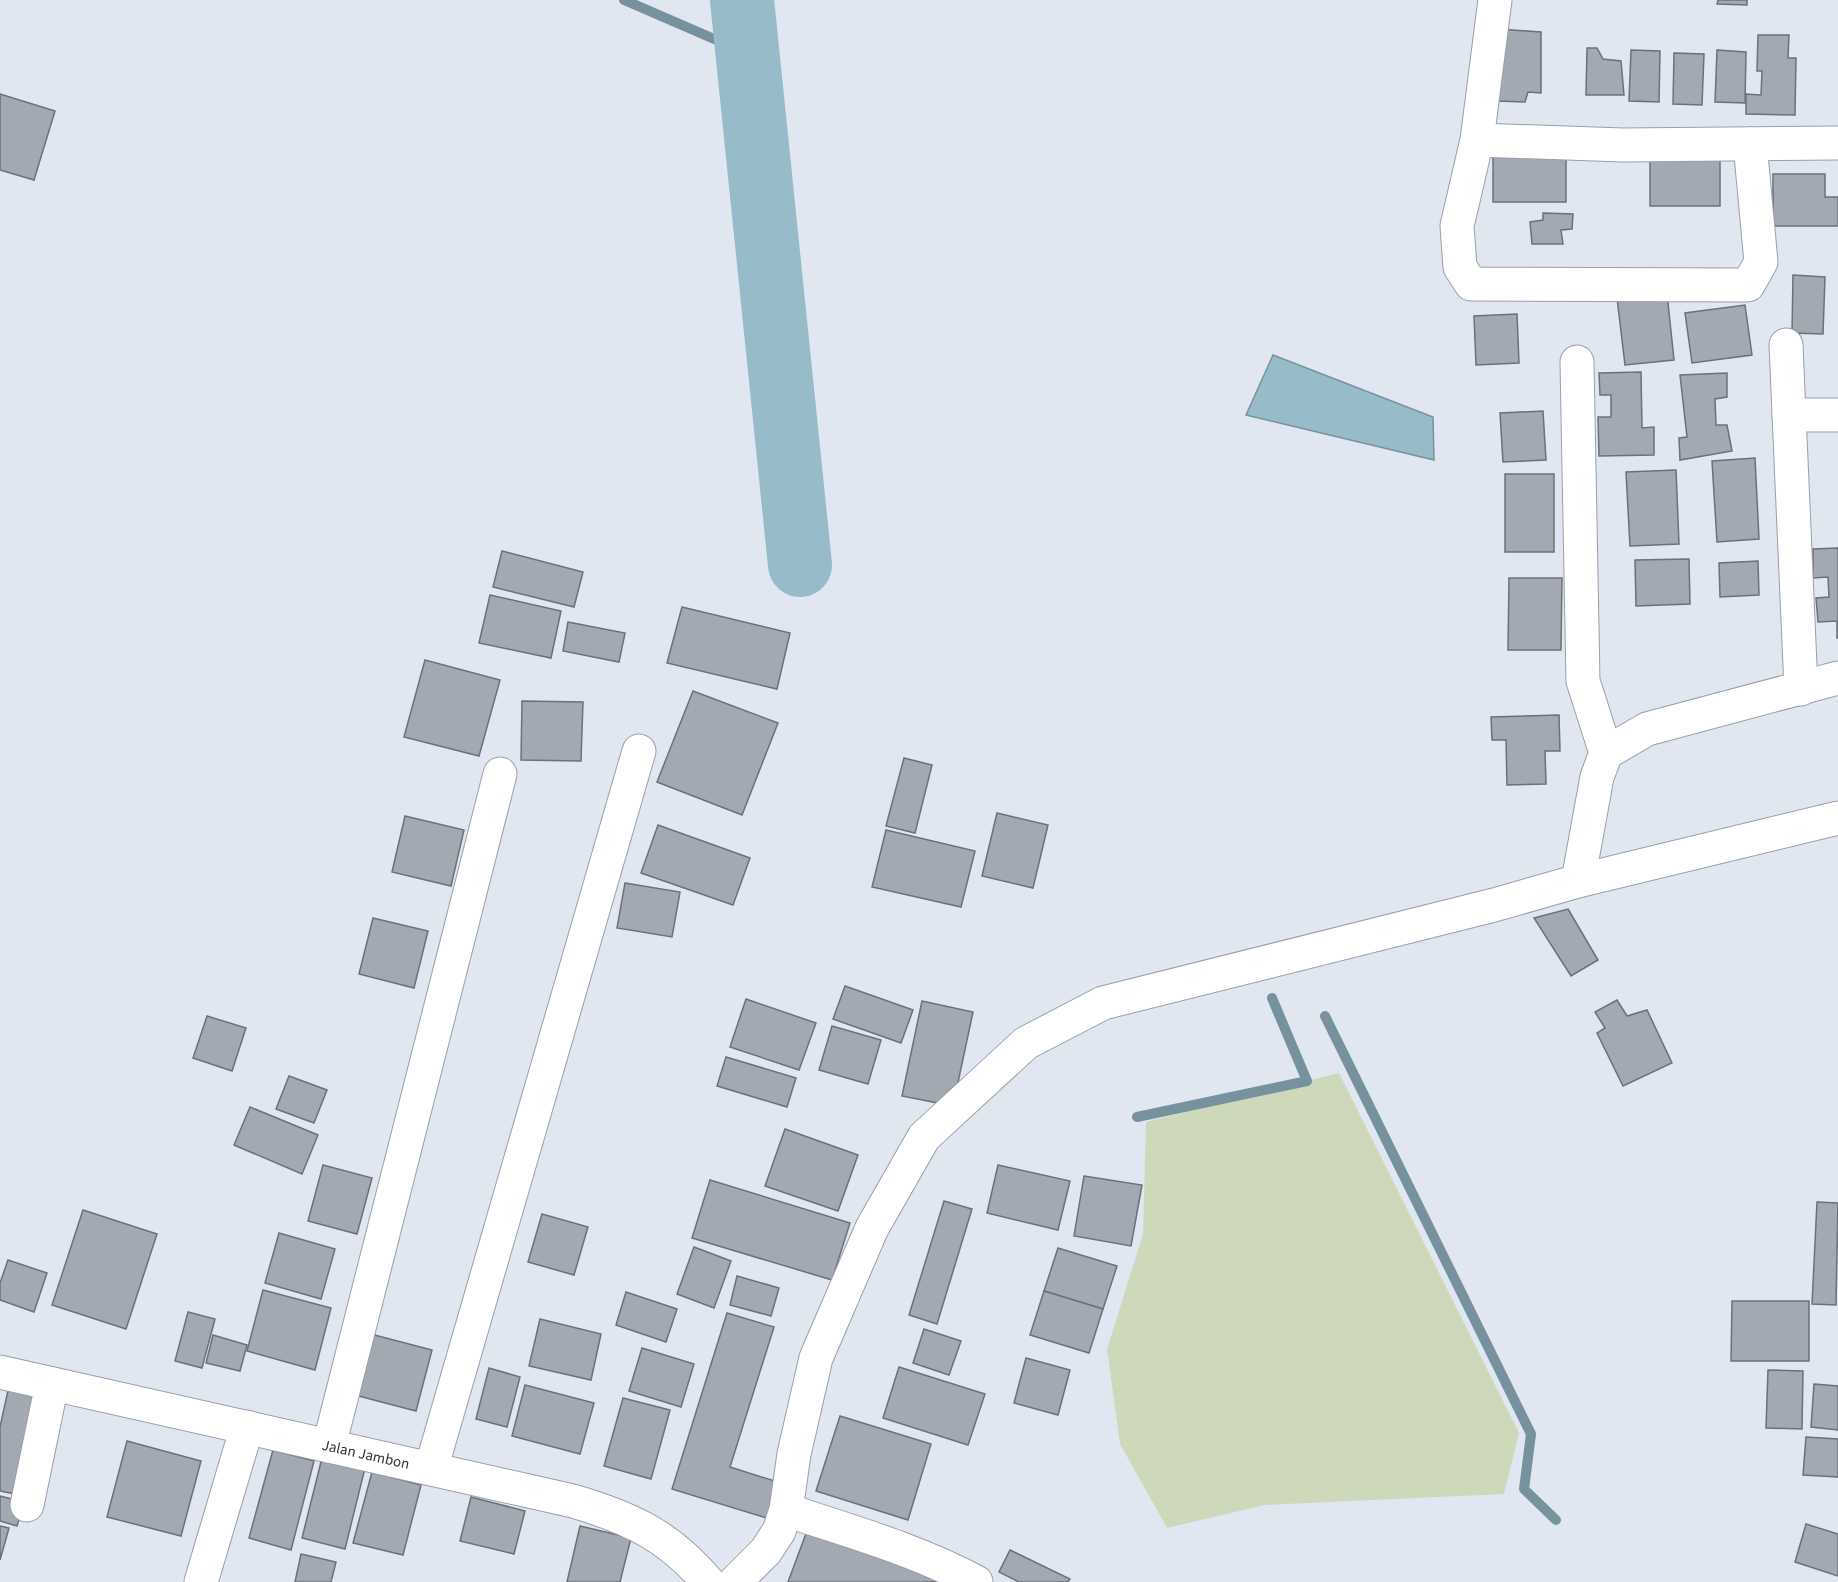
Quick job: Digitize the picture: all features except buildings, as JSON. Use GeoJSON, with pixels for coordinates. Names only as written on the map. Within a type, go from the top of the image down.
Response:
{"type":"FeatureCollection","features":[{"type":"Feature","properties":{"kind":"street"},"geometry":{"type":"LineString","coordinates":[[1495,0],[1477,140],[1456,226],[1460,267],[1471,284],[1748,285],[1761,262],[1750,144]]}},
{"type":"Feature","properties":{"kind":"street"},"geometry":{"type":"LineString","coordinates":[[1477,140],[1623,145],[1838,143]]}},
{"type":"Feature","properties":{"kind":"street"},"geometry":{"type":"LineString","coordinates":[[1786,345],[1801,689]]}},
{"type":"Feature","properties":{"kind":"street"},"geometry":{"type":"LineString","coordinates":[[1577,362],[1583,681],[1606,753],[1597,777],[1584,863],[1578,881]]}},
{"type":"Feature","properties":{"kind":"street"},"geometry":{"type":"LineString","coordinates":[[1789,415],[1838,415]]}},
{"type":"Feature","properties":{"kind":"street"},"geometry":{"type":"LineString","coordinates":[[1606,753],[1647,729],[1838,678]]}},
{"type":"Feature","properties":{"kind":"street"},"geometry":{"type":"LineString","coordinates":[[431,1469],[639,751]]}},
{"type":"Feature","properties":{"kind":"street"},"geometry":{"type":"LineString","coordinates":[[329,1446],[500,774]]}},
{"type":"Feature","properties":{"kind":"street"},"geometry":{"type":"LineString","coordinates":[[735,1582],[766,1551],[779,1531],[786,1510],[794,1454],[816,1358],[872,1228],[924,1137],[1026,1043],[1103,1003],[1494,906],[1578,881],[1838,818]]}},
{"type":"Feature","properties":{"kind":"street","name":"Jalan Jambon"},"geometry":{"type":"LineString","coordinates":[[0,1372],[431,1469],[614,1513],[654,1532],[689,1559],[708,1582]]}},
{"type":"Feature","properties":{"kind":"street"},"geometry":{"type":"LineString","coordinates":[[27,1505],[52,1384]]}},
{"type":"Feature","properties":{"kind":"street"},"geometry":{"type":"LineString","coordinates":[[201,1582],[247,1427]]}},
{"type":"Feature","properties":{"kind":"street"},"geometry":{"type":"LineString","coordinates":[[786,1510],[884,1544],[955,1571],[976,1582]]}},
{"type":"Feature","properties":{"kind":"green space"},"geometry":{"type":"Polygon","coordinates":[[[1339,1073],[1519,1433],[1504,1494],[1265,1505],[1167,1528],[1120,1444],[1107,1349],[1143,1234],[1146,1122],[1339,1073]]]}},
{"type":"Feature","properties":{"kind":"water"},"geometry":{"type":"Polygon","coordinates":[[[1273,355],[1433,417],[1434,460],[1246,415],[1273,355]]]}},
{"type":"Feature","properties":{"kind":"waterway"},"geometry":{"type":"LineString","coordinates":[[624,0],[728,45]]}},
{"type":"Feature","properties":{"kind":"waterway"},"geometry":{"type":"LineString","coordinates":[[742,0],[800,565]]}},
{"type":"Feature","properties":{"kind":"waterway"},"geometry":{"type":"LineString","coordinates":[[1137,1117],[1307,1081],[1272,998]]}},
{"type":"Feature","properties":{"kind":"waterway"},"geometry":{"type":"LineString","coordinates":[[1325,1016],[1531,1434],[1524,1489],[1556,1520]]}}]}
